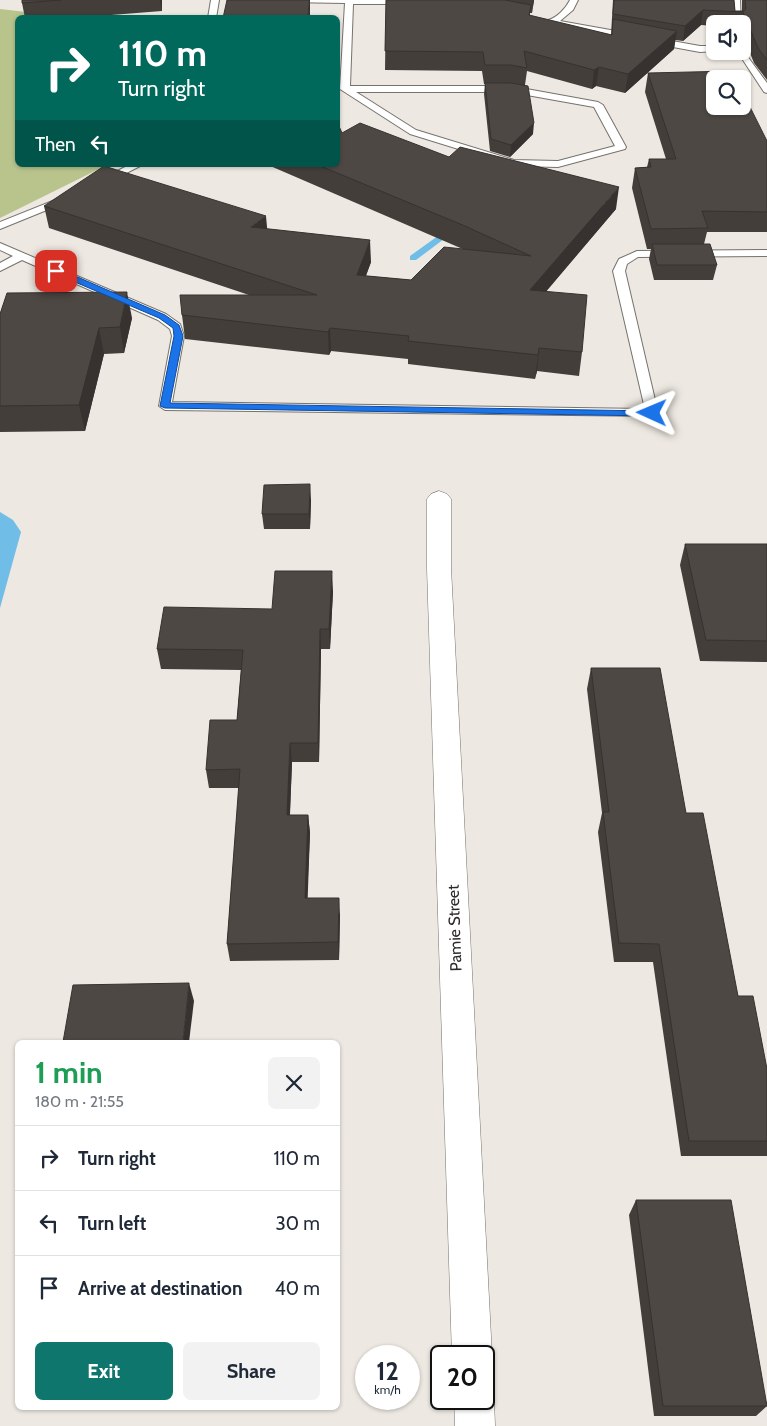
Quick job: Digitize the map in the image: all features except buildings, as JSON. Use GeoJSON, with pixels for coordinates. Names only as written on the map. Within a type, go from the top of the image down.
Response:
{"type":"FeatureCollection","features":[{"type":"Feature","properties":{"kind":"street","name":"Pamie Street"},"geometry":{"type":"LineString","coordinates":[[438,499],[472,1345]]}},
{"type":"Feature","properties":{"kind":"street"},"geometry":{"type":"LineString","coordinates":[[474,1410],[475,1426]]}},
{"type":"Feature","properties":{"kind":"lane"},"geometry":{"type":"LineString","coordinates":[[213,15],[216,0]]}},
{"type":"Feature","properties":{"kind":"lane"},"geometry":{"type":"LineString","coordinates":[[285,0],[418,2]]}},
{"type":"Feature","properties":{"kind":"lane"},"geometry":{"type":"LineString","coordinates":[[574,0],[570,8],[550,21],[706,49]]}},
{"type":"Feature","properties":{"kind":"lane"},"geometry":{"type":"LineString","coordinates":[[736,0],[737,15]]}},
{"type":"Feature","properties":{"kind":"lane"},"geometry":{"type":"LineString","coordinates":[[346,89],[349,1]]}},
{"type":"Feature","properties":{"kind":"lane"},"geometry":{"type":"LineString","coordinates":[[747,60],[767,90]]}},
{"type":"Feature","properties":{"kind":"lane"},"geometry":{"type":"LineString","coordinates":[[346,89],[510,89],[598,105],[621,146],[558,164],[513,163],[413,132],[346,89]]}},
{"type":"Feature","properties":{"kind":"lane"},"geometry":{"type":"LineString","coordinates":[[94,185],[133,167]]}},
{"type":"Feature","properties":{"kind":"lane"},"geometry":{"type":"LineString","coordinates":[[0,226],[77,193]]}},
{"type":"Feature","properties":{"kind":"lane"},"geometry":{"type":"LineString","coordinates":[[0,246],[162,316],[176,327],[178,336],[165,406],[652,413],[619,271],[620,264],[625,258],[637,254],[767,253]]}},
{"type":"Feature","properties":{"kind":"lane"},"geometry":{"type":"LineString","coordinates":[[0,268],[22,256]]}},
{"type":"Feature","properties":{"kind":"green space"},"geometry":{"type":"Polygon","coordinates":[[[0,9],[52,15],[15,15],[15,167],[103,167],[0,218],[0,9]]]}},
{"type":"Feature","properties":{"kind":"water"},"geometry":{"type":"Polygon","coordinates":[[[0,512],[13,520],[21,532],[0,608],[0,512]]]}},
{"type":"Feature","properties":{"kind":"waterway"},"geometry":{"type":"LineString","coordinates":[[413,258],[452,230]]}},
{"type":"Feature","properties":{"kind":"route"},"geometry":{"type":"LineString","coordinates":[[56,271],[162,316],[176,327],[178,336],[165,406],[652,413]]}}]}
